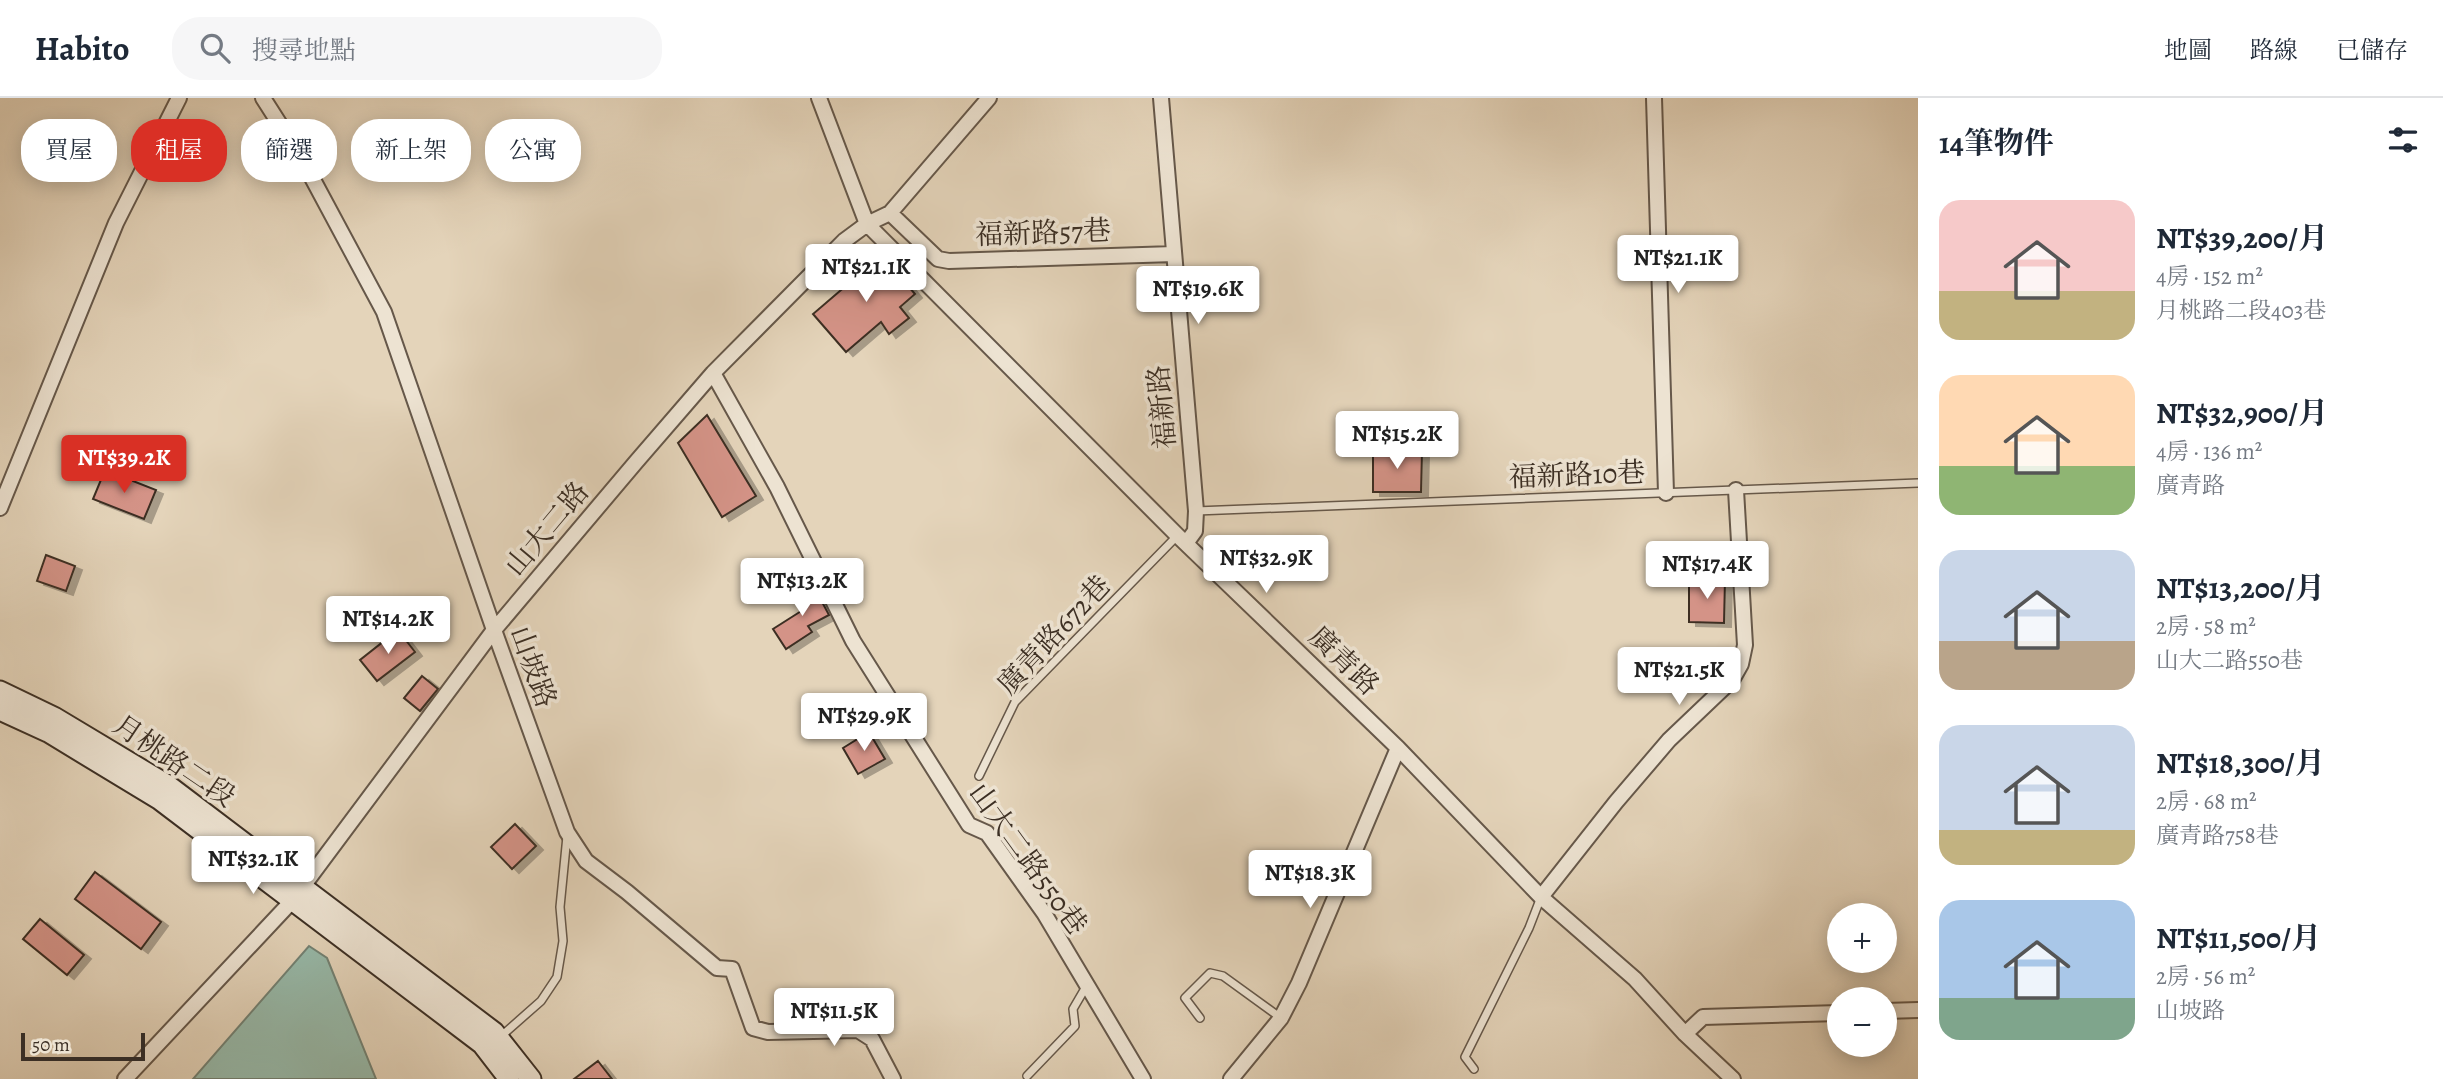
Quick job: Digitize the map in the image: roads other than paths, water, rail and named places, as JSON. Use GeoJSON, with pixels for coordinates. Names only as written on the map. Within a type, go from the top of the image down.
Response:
{"type":"FeatureCollection","features":[{"type":"Feature","properties":{"kind":"street"},"geometry":{"type":"LineString","coordinates":[[0,508],[116,222],[178,98]]}},
{"type":"Feature","properties":{"kind":"street","name":"山坡路"},"geometry":{"type":"LineString","coordinates":[[263,98],[302,159],[384,312],[567,832],[586,861],[717,968],[732,970],[753,1028],[768,1032],[858,1030],[872,1039],[893,1079]]}},
{"type":"Feature","properties":{"kind":"street","name":"廣青路"},"geometry":{"type":"LineString","coordinates":[[819,98],[867,224],[1182,539],[1398,748],[1541,897],[1635,979],[1685,1034],[1733,1079]]}},
{"type":"Feature","properties":{"kind":"street"},"geometry":{"type":"LineString","coordinates":[[890,213],[989,98]]}},
{"type":"Feature","properties":{"kind":"street","name":"福新路"},"geometry":{"type":"LineString","coordinates":[[1161,98],[1196,511],[1195,531],[1182,539]]}},
{"type":"Feature","properties":{"kind":"street"},"geometry":{"type":"LineString","coordinates":[[1654,98],[1666,493]]}},
{"type":"Feature","properties":{"kind":"street","name":"山大二路"},"geometry":{"type":"LineString","coordinates":[[125,1079],[298,894],[494,630],[713,373],[844,241],[867,224],[890,213]]}},
{"type":"Feature","properties":{"kind":"street","name":"福新路57巷"},"geometry":{"type":"LineString","coordinates":[[890,213],[938,259],[949,261],[1174,254]]}},
{"type":"Feature","properties":{"kind":"street","name":"山大二路550巷"},"geometry":{"type":"LineString","coordinates":[[713,373],[777,487],[853,641],[970,825],[987,834],[1044,913],[1143,1079]]}},
{"type":"Feature","properties":{"kind":"street"},"geometry":{"type":"LineString","coordinates":[[1541,897],[1616,802],[1670,740],[1732,680],[1741,664],[1745,645],[1736,490]]}},
{"type":"Feature","properties":{"kind":"street","name":"月桃路二段"},"geometry":{"type":"LineString","coordinates":[[0,691],[54,717],[169,786],[482,1044],[509,1079]]}},
{"type":"Feature","properties":{"kind":"street","name":"月桃路二段"},"geometry":{"type":"LineString","coordinates":[[0,710],[48,732],[160,800],[298,894],[494,1032],[531,1079]]}},
{"type":"Feature","properties":{"kind":"street"},"geometry":{"type":"LineString","coordinates":[[1231,1079],[1281,1018],[1299,983],[1398,748]]}},
{"type":"Feature","properties":{"kind":"street"},"geometry":{"type":"LineString","coordinates":[[1897,1011],[1918,1010]]}},
{"type":"Feature","properties":{"kind":"street"},"geometry":{"type":"LineString","coordinates":[[1685,1034],[1703,1017],[1827,1013]]}},
{"type":"Feature","properties":{"kind":"lane","name":"福新路10巷"},"geometry":{"type":"LineString","coordinates":[[1196,511],[1918,484]]}},
{"type":"Feature","properties":{"kind":"lane","name":"廣青路672巷"},"geometry":{"type":"LineString","coordinates":[[979,776],[1015,702],[1182,539]]}},
{"type":"Feature","properties":{"kind":"lane"},"geometry":{"type":"LineString","coordinates":[[499,1038],[541,1001],[557,977],[563,941],[559,907],[567,832]]}},
{"type":"Feature","properties":{"kind":"lane"},"geometry":{"type":"LineString","coordinates":[[1474,1069],[1465,1057],[1541,897]]}},
{"type":"Feature","properties":{"kind":"lane"},"geometry":{"type":"LineString","coordinates":[[1200,1018],[1185,998],[1210,973],[1223,976],[1281,1018]]}},
{"type":"Feature","properties":{"kind":"lane"},"geometry":{"type":"LineString","coordinates":[[1027,1076],[1075,1026],[1073,1009],[1087,985]]}}]}
